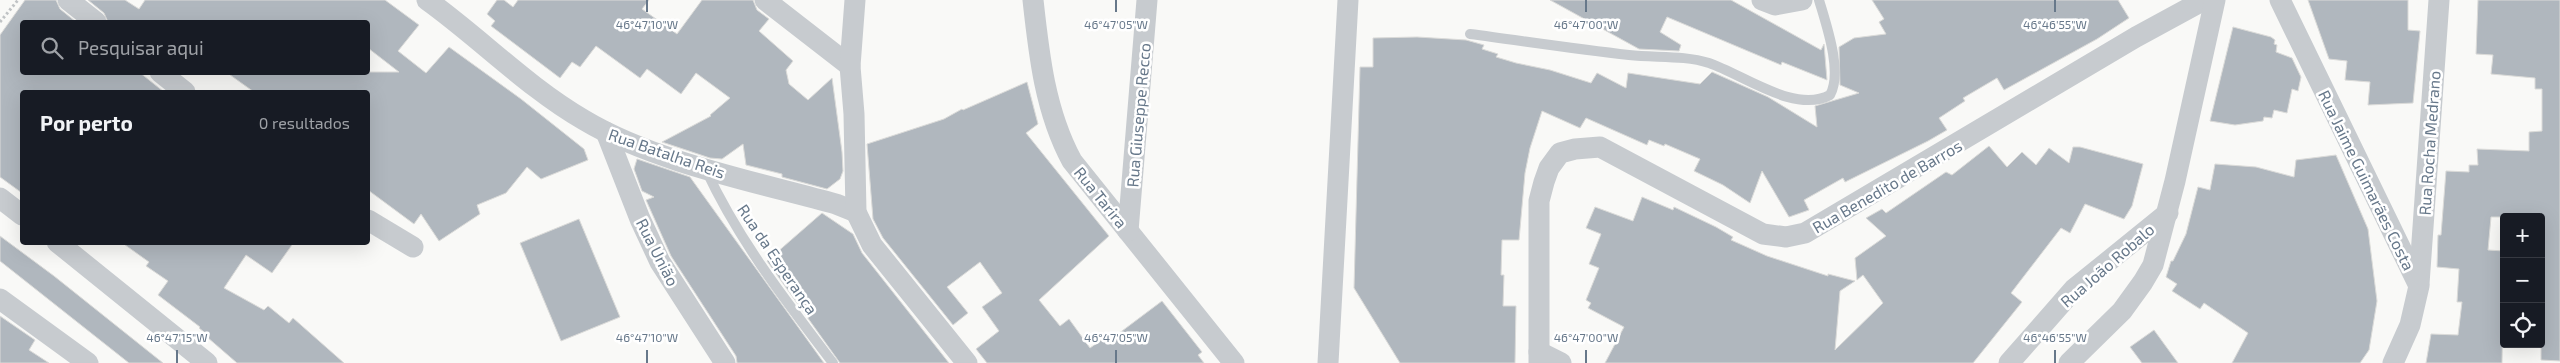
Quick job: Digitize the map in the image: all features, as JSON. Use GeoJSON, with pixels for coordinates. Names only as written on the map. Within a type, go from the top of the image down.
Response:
{"type":"FeatureCollection","features":[{"type":"Feature","properties":{"kind":"street"},"geometry":{"type":"LineString","coordinates":[[68,0],[93,20]]}},
{"type":"Feature","properties":{"kind":"street","name":"Rua Batalha Reis"},"geometry":{"type":"LineString","coordinates":[[426,0],[554,100],[606,132],[649,150],[705,168],[836,204],[856,212]]}},
{"type":"Feature","properties":{"kind":"street"},"geometry":{"type":"LineString","coordinates":[[765,0],[850,66]]}},
{"type":"Feature","properties":{"kind":"street"},"geometry":{"type":"LineString","coordinates":[[855,0],[850,66],[854,114],[856,212],[872,245],[967,363]]}},
{"type":"Feature","properties":{"kind":"street","name":"Rua Tarira"},"geometry":{"type":"LineString","coordinates":[[1033,0],[1044,84],[1060,139],[1072,161],[1097,195],[1234,363]]}},
{"type":"Feature","properties":{"kind":"street","name":"Rua Giuseppe Recco"},"geometry":{"type":"LineString","coordinates":[[1128,231],[1147,0]]}},
{"type":"Feature","properties":{"kind":"street"},"geometry":{"type":"LineString","coordinates":[[1328,363],[1348,0]]}},
{"type":"Feature","properties":{"kind":"street"},"geometry":{"type":"LineString","coordinates":[[1762,0],[1775,5],[1802,0]]}},
{"type":"Feature","properties":{"kind":"street","name":"Rua Benedito de Barros"},"geometry":{"type":"LineString","coordinates":[[1539,358],[1540,202],[1549,168],[1560,153],[1575,149],[1600,148],[1763,234],[1786,237],[1805,233],[2136,37],[2204,0]]}},
{"type":"Feature","properties":{"kind":"street","name":"Rua João Robalo"},"geometry":{"type":"LineString","coordinates":[[2069,363],[2122,311],[2143,282],[2160,246],[2215,0]]}},
{"type":"Feature","properties":{"kind":"street","name":"Rua Jaime Guimarães Costa"},"geometry":{"type":"LineString","coordinates":[[2280,0],[2419,286],[2410,325],[2393,363]]}},
{"type":"Feature","properties":{"kind":"street","name":"Rua Rocha Medrano"},"geometry":{"type":"LineString","coordinates":[[2419,286],[2439,0]]}},
{"type":"Feature","properties":{"kind":"street"},"geometry":{"type":"LineString","coordinates":[[164,75],[182,90]]}},
{"type":"Feature","properties":{"kind":"street","name":"Rua União"},"geometry":{"type":"LineString","coordinates":[[606,132],[640,219],[660,262],[726,363]]}},
{"type":"Feature","properties":{"kind":"street"},"geometry":{"type":"LineString","coordinates":[[0,198],[20,213]]}},
{"type":"Feature","properties":{"kind":"street","name":"Rua João Robalo"},"geometry":{"type":"LineString","coordinates":[[2008,363],[2074,289],[2168,213]]}},
{"type":"Feature","properties":{"kind":"street"},"geometry":{"type":"LineString","coordinates":[[370,221],[413,247]]}},
{"type":"Feature","properties":{"kind":"street"},"geometry":{"type":"LineString","coordinates":[[60,245],[207,363]]}},
{"type":"Feature","properties":{"kind":"street"},"geometry":{"type":"LineString","coordinates":[[0,299],[88,363]]}},
{"type":"Feature","properties":{"kind":"street"},"geometry":{"type":"LineString","coordinates":[[1539,358],[1560,363]]}},
{"type":"Feature","properties":{"kind":"lane"},"geometry":{"type":"LineString","coordinates":[[1470,34],[1630,55],[1681,58],[1707,63],[1776,93],[1803,101],[1814,101],[1830,95],[1835,84],[1833,56],[1819,0]]}},
{"type":"Feature","properties":{"kind":"lane","name":"Rua da Esperança"},"geometry":{"type":"LineString","coordinates":[[705,168],[726,212],[761,268],[833,363]]}},
{"type":"Feature","properties":{"kind":"path"},"geometry":{"type":"LineString","coordinates":[[0,22],[18,0]]}},
{"type":"Feature","properties":{"kind":"building"},"geometry":{"type":"Polygon","coordinates":[[[25,0],[56,0],[60,9],[74,20],[20,20],[20,75],[143,75],[162,90],[20,90],[20,192],[0,177],[0,35],[25,0]]]}},
{"type":"Feature","properties":{"kind":"building"},"geometry":{"type":"Polygon","coordinates":[[[88,0],[125,0],[139,9],[145,0],[385,0],[419,25],[398,51],[426,73],[449,47],[521,99],[584,149],[588,160],[541,179],[527,167],[506,193],[477,205],[480,214],[439,241],[421,214],[414,224],[370,191],[370,90],[251,90],[230,75],[370,75],[370,72],[399,72],[370,50],[370,20],[107,20],[104,13],[88,0]]]}},
{"type":"Feature","properties":{"kind":"building"},"geometry":{"type":"Polygon","coordinates":[[[497,0],[504,0],[513,7],[518,0],[649,0],[642,9],[677,34],[702,0],[753,0],[757,10],[769,19],[759,31],[793,61],[786,70],[789,84],[808,100],[832,78],[842,152],[843,171],[840,179],[827,189],[782,177],[782,174],[746,165],[743,144],[722,159],[710,158],[662,142],[711,116],[730,98],[696,73],[681,94],[647,69],[640,78],[596,46],[580,67],[572,62],[560,78],[491,26],[495,21],[487,14],[497,0]]]}},
{"type":"Feature","properties":{"kind":"building"},"geometry":{"type":"Polygon","coordinates":[[[1550,0],[1731,0],[1821,50],[1824,44],[1827,80],[1782,62],[1781,65],[1667,17],[1660,32],[1681,45],[1679,51],[1639,49],[1550,0]]]}},
{"type":"Feature","properties":{"kind":"building"},"geometry":{"type":"Polygon","coordinates":[[[1872,0],[2118,0],[2129,18],[2097,39],[2004,90],[1997,78],[1963,98],[1965,101],[1939,118],[1947,130],[1845,182],[1843,178],[1804,200],[1809,210],[1789,217],[1762,171],[1750,203],[1723,185],[1694,171],[1700,159],[1665,144],[1664,146],[1649,140],[1647,145],[1586,118],[1580,128],[1542,111],[1530,148],[1525,173],[1519,240],[1502,240],[1501,275],[1504,275],[1503,306],[1516,306],[1515,363],[1400,363],[1354,288],[1360,67],[1373,67],[1373,38],[1417,37],[1466,40],[1484,45],[1482,49],[1498,54],[1496,57],[1516,63],[1550,70],[1591,83],[1597,73],[1626,88],[1628,73],[1700,84],[1712,72],[1768,97],[1817,127],[1815,106],[1859,93],[1840,85],[1839,47],[1854,38],[1886,34],[1879,22],[1884,19],[1872,0]]]}},
{"type":"Feature","properties":{"kind":"building"},"geometry":{"type":"Polygon","coordinates":[[[2308,0],[2408,0],[2408,30],[2420,31],[2413,103],[2368,105],[2370,82],[2345,80],[2347,61],[2329,59],[2308,0]]]}},
{"type":"Feature","properties":{"kind":"building"},"geometry":{"type":"Polygon","coordinates":[[[2478,0],[2560,0],[2560,361],[2541,360],[2541,348],[2545,348],[2545,213],[2500,213],[2500,217],[2491,217],[2488,250],[2500,251],[2500,348],[2502,348],[2502,363],[2426,363],[2431,334],[2458,335],[2462,302],[2457,302],[2459,269],[2437,267],[2438,235],[2441,235],[2446,171],[2469,172],[2469,165],[2478,165],[2477,149],[2529,151],[2529,132],[2542,131],[2542,89],[2535,89],[2535,78],[2491,74],[2493,55],[2476,54],[2478,0]]]}},
{"type":"Feature","properties":{"kind":"building"},"geometry":{"type":"Polygon","coordinates":[[[2233,27],[2271,37],[2275,40],[2274,44],[2277,45],[2276,52],[2292,58],[2301,77],[2298,91],[2292,89],[2287,113],[2274,110],[2272,118],[2264,117],[2263,121],[2235,125],[2210,121],[2233,27]]]}},
{"type":"Feature","properties":{"kind":"building"},"geometry":{"type":"Polygon","coordinates":[[[1027,82],[1038,124],[1026,133],[1109,236],[1039,300],[1060,326],[1069,319],[1090,348],[1107,336],[1110,340],[1162,301],[1202,352],[1198,355],[1204,363],[987,363],[976,349],[999,331],[982,307],[1002,293],[980,262],[947,287],[968,313],[953,325],[883,238],[873,219],[867,144],[944,119],[962,109],[1027,82]]]}},
{"type":"Feature","properties":{"kind":"building"},"geometry":{"type":"Polygon","coordinates":[[[1989,146],[2007,167],[2022,152],[2036,165],[2049,148],[2069,163],[2073,147],[2080,147],[2143,164],[2132,206],[2124,219],[2085,204],[2070,233],[2061,228],[2011,293],[2022,302],[1973,363],[1605,363],[1624,327],[1588,308],[1591,303],[1586,300],[1599,268],[1589,264],[1601,234],[1586,228],[1595,207],[1633,221],[1642,197],[1673,210],[1674,207],[1716,227],[1733,237],[1731,240],[1767,256],[1828,276],[1828,274],[1855,281],[1840,291],[1835,350],[1883,303],[1863,275],[1857,280],[1855,258],[1886,236],[1866,218],[1882,209],[1886,213],[1946,172],[1952,175],[1989,146]]]}},
{"type":"Feature","properties":{"kind":"building"},"geometry":{"type":"Polygon","coordinates":[[[2336,155],[2368,229],[2377,301],[2369,350],[2360,363],[2232,363],[2248,333],[2204,303],[2200,309],[2172,291],[2177,284],[2166,277],[2171,261],[2173,261],[2186,234],[2198,187],[2210,190],[2215,164],[2256,167],[2294,177],[2296,160],[2336,155]]]}},
{"type":"Feature","properties":{"kind":"building"},"geometry":{"type":"Polygon","coordinates":[[[637,159],[690,177],[824,363],[737,363],[736,356],[671,256],[646,200],[654,197],[642,191],[634,169],[637,159]]]}},
{"type":"Feature","properties":{"kind":"building"},"geometry":{"type":"Polygon","coordinates":[[[822,213],[853,234],[862,253],[949,363],[840,363],[767,261],[822,213]]]}},
{"type":"Feature","properties":{"kind":"building"},"geometry":{"type":"Polygon","coordinates":[[[579,219],[620,317],[561,341],[520,243],[579,219]]]}},
{"type":"Feature","properties":{"kind":"building"},"geometry":{"type":"Polygon","coordinates":[[[0,236],[54,276],[163,363],[129,363],[0,261],[0,236]]]}},
{"type":"Feature","properties":{"kind":"building"},"geometry":{"type":"Polygon","coordinates":[[[125,245],[292,245],[272,273],[246,255],[224,288],[264,310],[268,306],[289,323],[293,318],[344,363],[237,363],[207,337],[208,335],[200,327],[158,295],[168,281],[146,266],[149,262],[125,245]]]}},
{"type":"Feature","properties":{"kind":"building"},"geometry":{"type":"Polygon","coordinates":[[[0,316],[35,340],[29,350],[49,363],[0,363],[0,316]]]}},
{"type":"Feature","properties":{"kind":"building"},"geometry":{"type":"Polygon","coordinates":[[[2154,330],[2178,363],[2142,363],[2130,347],[2154,330]]]}}]}
